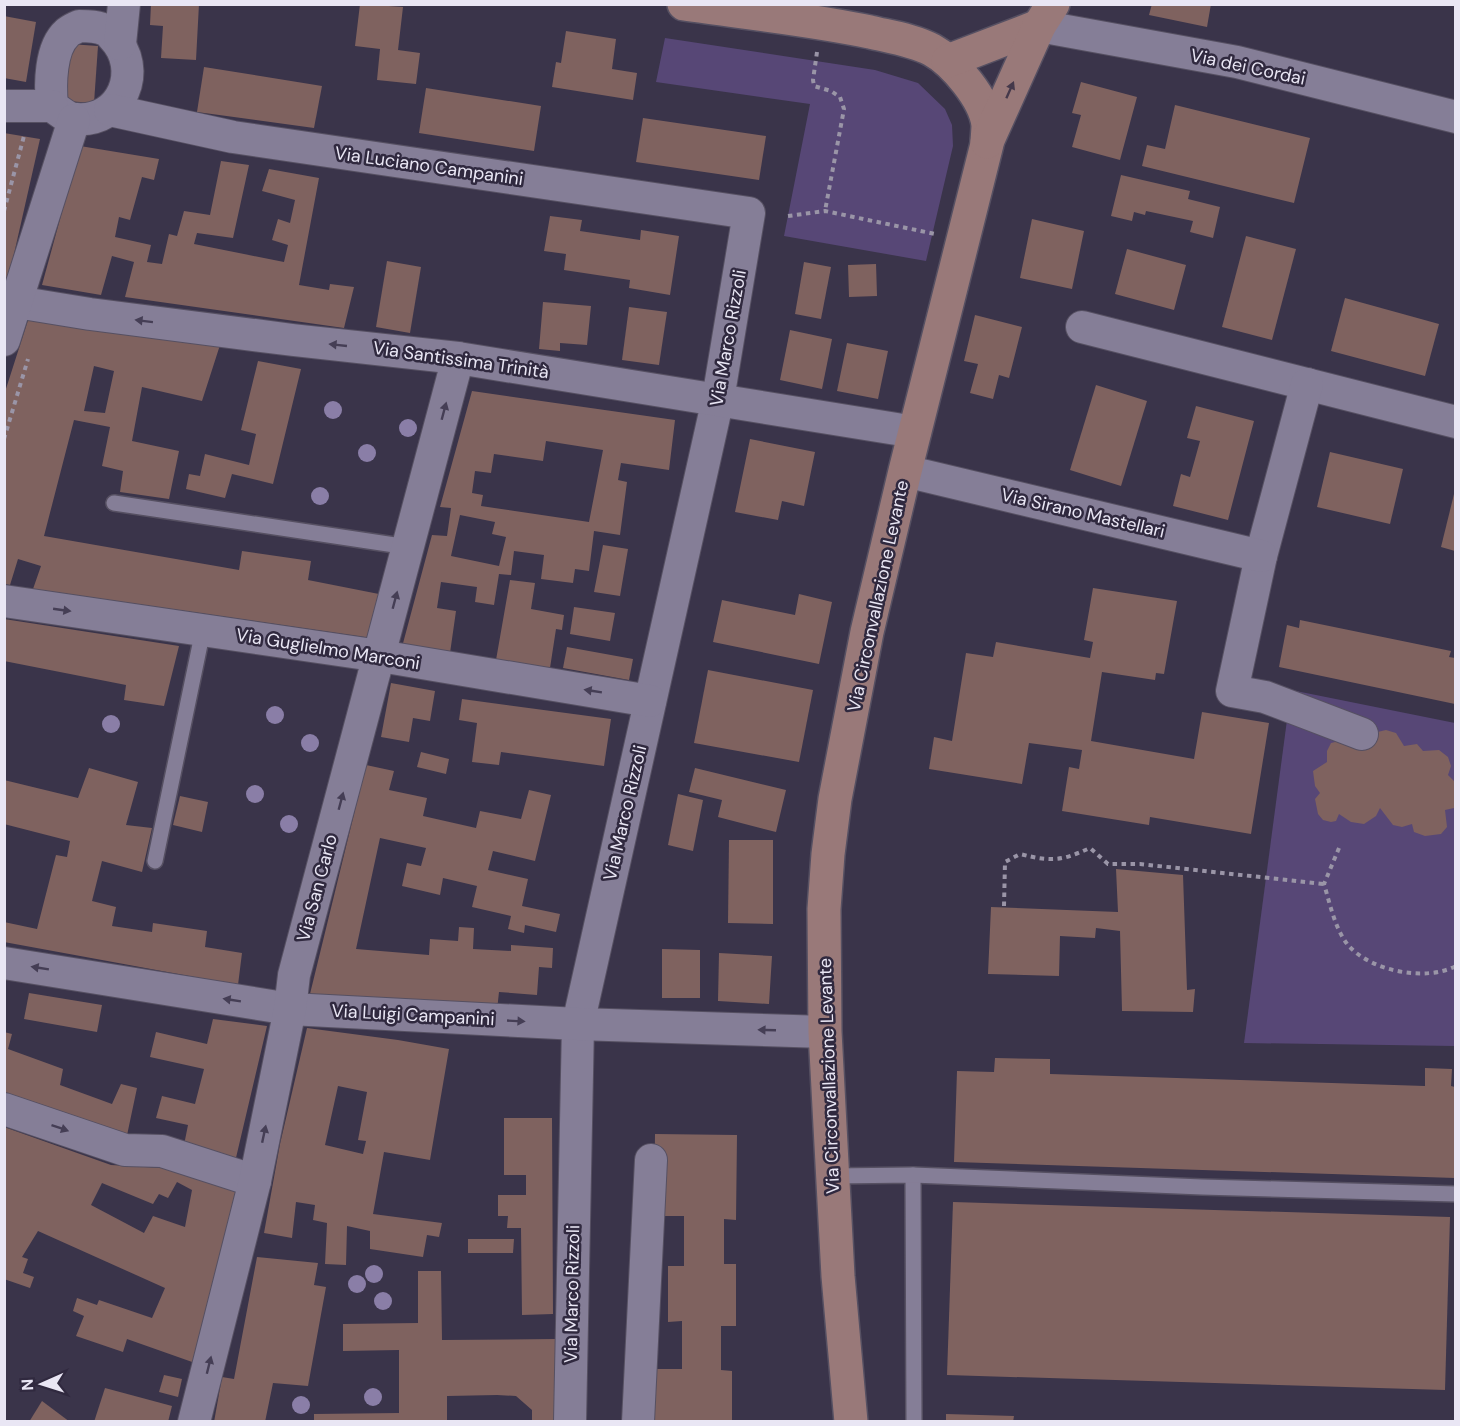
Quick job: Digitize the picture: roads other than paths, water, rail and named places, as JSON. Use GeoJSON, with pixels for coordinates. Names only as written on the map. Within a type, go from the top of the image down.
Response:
{"type":"FeatureCollection","features":[{"type":"Feature","properties":{"kind":"main road","name":"Via Circonvallazione Levante"},"geometry":{"type":"LineString","coordinates":[[684,4],[822,24],[913,42],[932,50],[948,61],[970,87],[983,109],[988,125],[987,144],[867,632],[835,800],[828,854],[824,909],[825,1032],[838,1276],[851,1422]]}},
{"type":"Feature","properties":{"kind":"main road"},"geometry":{"type":"LineString","coordinates":[[948,61],[1046,15]]}},
{"type":"Feature","properties":{"kind":"main road"},"geometry":{"type":"LineString","coordinates":[[987,144],[1046,15]]}},
{"type":"Feature","properties":{"kind":"street"},"geometry":{"type":"LineString","coordinates":[[4,340],[40,109],[50,84],[55,52],[78,4]]}},
{"type":"Feature","properties":{"kind":"street"},"geometry":{"type":"LineString","coordinates":[[120,44],[123,4]]}},
{"type":"Feature","properties":{"kind":"street","name":"Via dei Cordai"},"geometry":{"type":"LineString","coordinates":[[1046,15],[1455,117]]}},
{"type":"Feature","properties":{"kind":"street"},"geometry":{"type":"LineString","coordinates":[[40,109],[97,117],[110,110],[121,98],[129,75],[120,44],[107,31],[79,26],[66,33]]}},
{"type":"Feature","properties":{"kind":"street","name":"Via Luciano Campanini"},"geometry":{"type":"LineString","coordinates":[[110,110],[233,136],[749,213]]}},
{"type":"Feature","properties":{"kind":"street","name":"Via Marco Rizzoli"},"geometry":{"type":"LineString","coordinates":[[570,1422],[578,1024],[718,399],[749,213]]}},
{"type":"Feature","properties":{"kind":"street","name":"Via Santissima Trinità"},"geometry":{"type":"LineString","coordinates":[[10,301],[90,314],[458,358],[915,432]]}},
{"type":"Feature","properties":{"kind":"street"},"geometry":{"type":"LineString","coordinates":[[1082,327],[1455,422]]}},
{"type":"Feature","properties":{"kind":"street","name":"Via San Carlo"},"geometry":{"type":"LineString","coordinates":[[194,1422],[255,1181],[290,1009],[294,975],[458,358]]}},
{"type":"Feature","properties":{"kind":"street"},"geometry":{"type":"LineString","coordinates":[[1306,384],[1261,556],[1232,691],[1265,697],[1362,734]]}},
{"type":"Feature","properties":{"kind":"street","name":"Via Sirano Mastellari"},"geometry":{"type":"LineString","coordinates":[[905,471],[1261,556]]}},
{"type":"Feature","properties":{"kind":"street","name":"Via Guglielmo Marconi"},"geometry":{"type":"LineString","coordinates":[[4,601],[380,656],[650,701]]}},
{"type":"Feature","properties":{"kind":"street","name":"Via Luigi Campanini"},"geometry":{"type":"LineString","coordinates":[[4,963],[290,1009],[578,1024],[825,1032]]}},
{"type":"Feature","properties":{"kind":"street"},"geometry":{"type":"LineString","coordinates":[[4,1108],[125,1150],[162,1151],[255,1181]]}},
{"type":"Feature","properties":{"kind":"street"},"geometry":{"type":"LineString","coordinates":[[638,1422],[651,1160]]}},
{"type":"Feature","properties":{"kind":"lane"},"geometry":{"type":"LineString","coordinates":[[114,503],[408,547]]}},
{"type":"Feature","properties":{"kind":"lane"},"geometry":{"type":"LineString","coordinates":[[155,861],[203,630]]}},
{"type":"Feature","properties":{"kind":"lane"},"geometry":{"type":"LineString","coordinates":[[913,1175],[914,1422]]}},
{"type":"Feature","properties":{"kind":"lane"},"geometry":{"type":"LineString","coordinates":[[833,1176],[913,1175],[1455,1194]]}}]}
